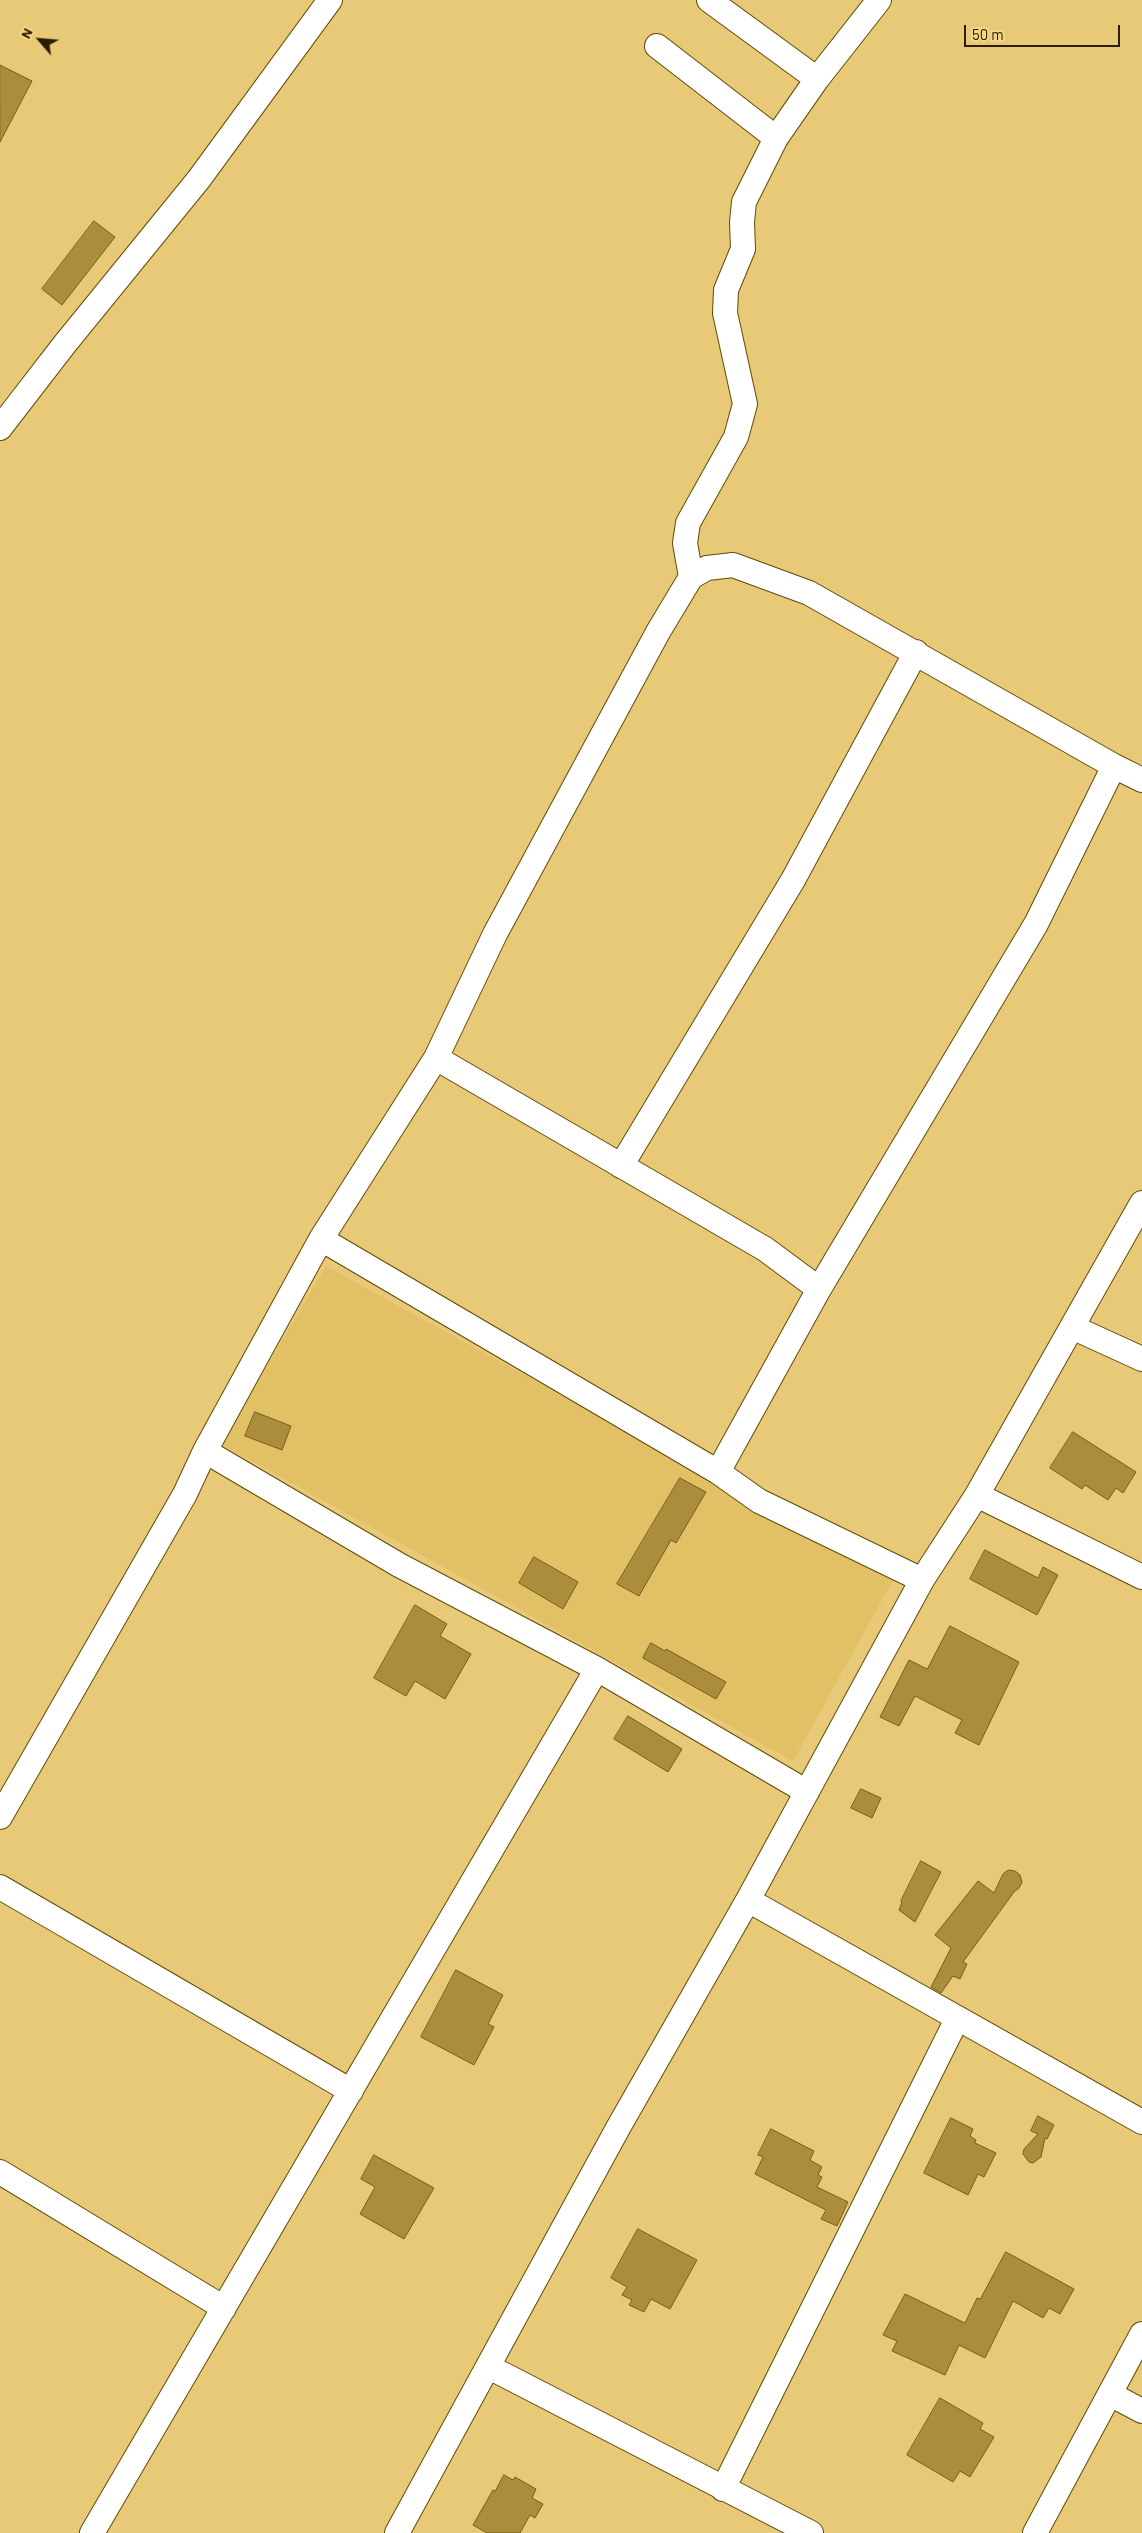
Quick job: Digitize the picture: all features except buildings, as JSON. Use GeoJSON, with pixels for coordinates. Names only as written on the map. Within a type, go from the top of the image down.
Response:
{"type":"FeatureCollection","features":[{"type":"Feature","properties":{"kind":"street"},"geometry":{"type":"LineString","coordinates":[[0,428],[64,345],[199,179],[330,0]]}},
{"type":"Feature","properties":{"kind":"street"},"geometry":{"type":"LineString","coordinates":[[709,0],[817,79]]}},
{"type":"Feature","properties":{"kind":"street"},"geometry":{"type":"LineString","coordinates":[[691,577],[685,543],[688,524],[736,437],[745,404],[726,313],[726,290],[743,249],[742,222],[744,202],[776,138],[817,79],[879,0]]}},
{"type":"Feature","properties":{"kind":"street"},"geometry":{"type":"LineString","coordinates":[[657,46],[776,138]]}},
{"type":"Feature","properties":{"kind":"street"},"geometry":{"type":"LineString","coordinates":[[0,1817],[185,1494],[205,1450],[321,1239],[436,1058],[495,934],[658,632],[691,577],[707,568],[733,565],[809,593],[1114,766],[1142,780]]}},
{"type":"Feature","properties":{"kind":"street"},"geometry":{"type":"LineString","coordinates":[[621,1166],[793,880],[916,652]]}},
{"type":"Feature","properties":{"kind":"street"},"geometry":{"type":"LineString","coordinates":[[718,1472],[819,1288],[1036,924],[1114,766]]}},
{"type":"Feature","properties":{"kind":"street"},"geometry":{"type":"LineString","coordinates":[[436,1058],[765,1249],[819,1288]]}},
{"type":"Feature","properties":{"kind":"street"},"geometry":{"type":"LineString","coordinates":[[397,2533],[618,2128],[748,1900],[922,1580],[977,1495],[1142,1203]]}},
{"type":"Feature","properties":{"kind":"street"},"geometry":{"type":"LineString","coordinates":[[321,1239],[718,1472],[759,1501],[922,1580]]}},
{"type":"Feature","properties":{"kind":"street"},"geometry":{"type":"LineString","coordinates":[[1072,1327],[1142,1359]]}},
{"type":"Feature","properties":{"kind":"street"},"geometry":{"type":"LineString","coordinates":[[205,1450],[399,1565],[597,1669],[806,1792]]}},
{"type":"Feature","properties":{"kind":"street"},"geometry":{"type":"LineString","coordinates":[[977,1495],[1142,1577]]}},
{"type":"Feature","properties":{"kind":"street"},"geometry":{"type":"LineString","coordinates":[[92,2533],[597,1669]]}},
{"type":"Feature","properties":{"kind":"street"},"geometry":{"type":"LineString","coordinates":[[0,1887],[351,2091]]}},
{"type":"Feature","properties":{"kind":"street"},"geometry":{"type":"LineString","coordinates":[[748,1900],[1142,2122]]}},
{"type":"Feature","properties":{"kind":"street"},"geometry":{"type":"LineString","coordinates":[[724,2489],[958,2019]]}},
{"type":"Feature","properties":{"kind":"street"},"geometry":{"type":"LineString","coordinates":[[0,2172],[224,2308]]}},
{"type":"Feature","properties":{"kind":"street"},"geometry":{"type":"LineString","coordinates":[[1035,2533],[1142,2334]]}},
{"type":"Feature","properties":{"kind":"street"},"geometry":{"type":"LineString","coordinates":[[488,2367],[811,2533]]}},
{"type":"Feature","properties":{"kind":"street"},"geometry":{"type":"LineString","coordinates":[[1110,2394],[1142,2411]]}},
{"type":"Feature","properties":{"kind":"shaded area"},"geometry":{"type":"Polygon","coordinates":[[[326,1266],[894,1578],[793,1761],[221,1444],[326,1266]]]}}]}
